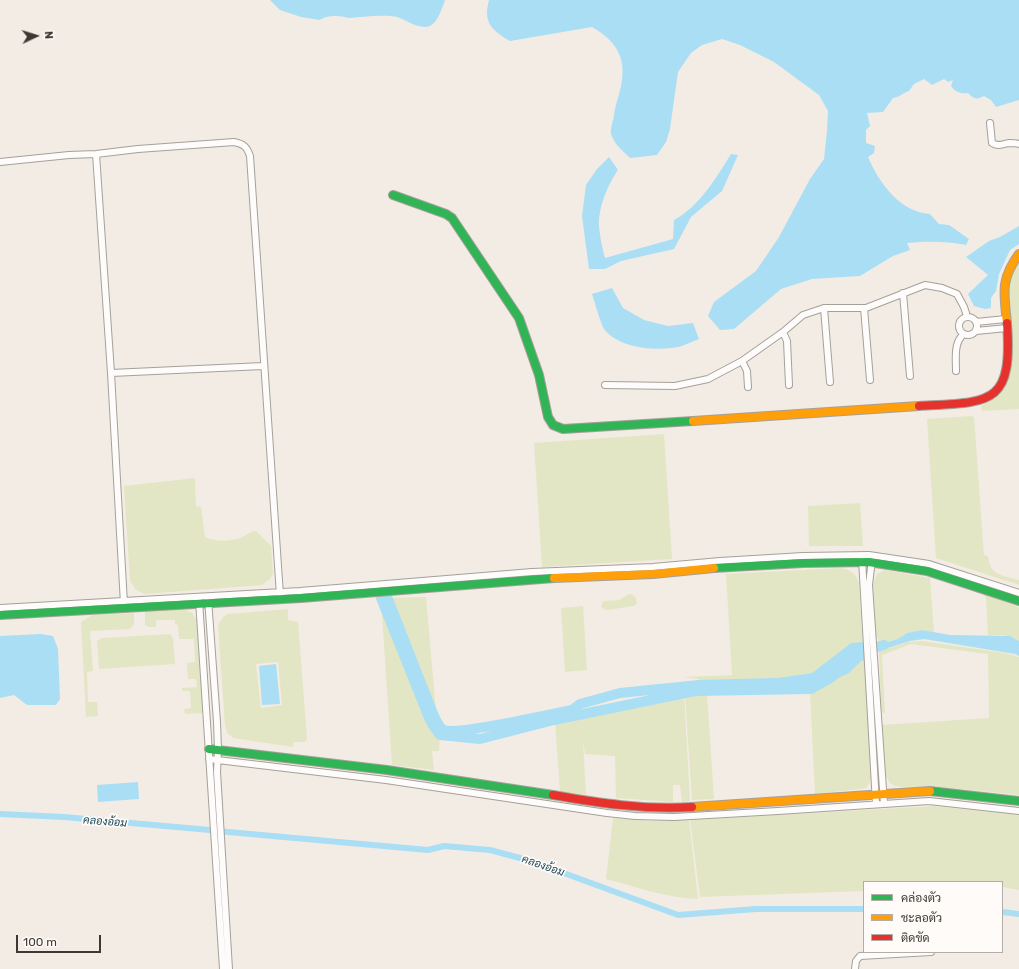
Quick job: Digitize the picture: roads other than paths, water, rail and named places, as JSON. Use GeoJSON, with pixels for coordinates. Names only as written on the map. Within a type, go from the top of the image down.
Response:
{"type":"FeatureCollection","features":[{"type":"Feature","properties":{"kind":"street"},"geometry":{"type":"LineString","coordinates":[[990,123],[992,143],[994,145],[998,146],[1010,143],[1019,144]]}},
{"type":"Feature","properties":{"kind":"street"},"geometry":{"type":"LineString","coordinates":[[0,162],[138,149],[234,142],[244,145],[248,149],[250,156],[280,595]]}},
{"type":"Feature","properties":{"kind":"street"},"geometry":{"type":"LineString","coordinates":[[96,154],[111,373],[124,605]]}},
{"type":"Feature","properties":{"kind":"street"},"geometry":{"type":"LineString","coordinates":[[393,195],[446,214],[452,218],[519,318],[539,375],[548,417],[553,425],[563,429],[969,403],[987,398],[999,389],[1007,374],[1008,352],[1005,280],[1011,264],[1019,254]]}},
{"type":"Feature","properties":{"kind":"street"},"geometry":{"type":"LineString","coordinates":[[605,385],[675,386],[708,379],[742,361],[783,332],[803,315],[824,308],[864,308],[925,285],[942,288],[956,294],[971,318],[976,331]]}},
{"type":"Feature","properties":{"kind":"street"},"geometry":{"type":"LineString","coordinates":[[903,293],[910,376]]}},
{"type":"Feature","properties":{"kind":"street"},"geometry":{"type":"LineString","coordinates":[[824,308],[830,382]]}},
{"type":"Feature","properties":{"kind":"street"},"geometry":{"type":"LineString","coordinates":[[864,308],[870,380]]}},
{"type":"Feature","properties":{"kind":"street"},"geometry":{"type":"LineString","coordinates":[[956,371],[957,346],[961,334],[960,325],[962,320],[971,318],[1007,323]]}},
{"type":"Feature","properties":{"kind":"street"},"geometry":{"type":"LineString","coordinates":[[961,334],[971,335],[976,331],[1007,323]]}},
{"type":"Feature","properties":{"kind":"street"},"geometry":{"type":"LineString","coordinates":[[783,332],[787,341],[789,385]]}},
{"type":"Feature","properties":{"kind":"street"},"geometry":{"type":"LineString","coordinates":[[742,361],[747,371],[748,387]]}},
{"type":"Feature","properties":{"kind":"street"},"geometry":{"type":"LineString","coordinates":[[111,373],[264,366]]}},
{"type":"Feature","properties":{"kind":"street"},"geometry":{"type":"LineString","coordinates":[[862,559],[870,643],[879,795],[876,804]]}},
{"type":"Feature","properties":{"kind":"street"},"geometry":{"type":"LineString","coordinates":[[0,615],[199,600],[532,579],[653,574],[862,559],[929,564],[1019,593]]}},
{"type":"Feature","properties":{"kind":"street"},"geometry":{"type":"LineString","coordinates":[[872,559],[927,571],[1019,601]]}},
{"type":"Feature","properties":{"kind":"street"},"geometry":{"type":"LineString","coordinates":[[870,643],[869,585],[872,559]]}},
{"type":"Feature","properties":{"kind":"street"},"geometry":{"type":"LineString","coordinates":[[199,600],[223,969]]}},
{"type":"Feature","properties":{"kind":"street"},"geometry":{"type":"LineString","coordinates":[[208,600],[218,750],[217,780],[228,969]]}},
{"type":"Feature","properties":{"kind":"street"},"geometry":{"type":"LineString","coordinates":[[0,608],[124,605]]}},
{"type":"Feature","properties":{"kind":"street"},"geometry":{"type":"LineString","coordinates":[[209,749],[387,770],[636,807],[673,808],[929,791],[1019,801]]}},
{"type":"Feature","properties":{"kind":"street"},"geometry":{"type":"LineString","coordinates":[[209,759],[386,780],[635,816],[674,817],[929,801],[1019,811]]}},
{"type":"Feature","properties":{"kind":"street"},"geometry":{"type":"LineString","coordinates":[[879,795],[884,804]]}},
{"type":"Feature","properties":{"kind":"street"},"geometry":{"type":"LineString","coordinates":[[855,969],[856,961],[860,956],[913,953]]}},
{"type":"Feature","properties":{"kind":"water"},"geometry":{"type":"Polygon","coordinates":[[[270,0],[445,0],[433,24],[422,27],[401,18],[392,16],[348,18],[334,16],[326,17],[320,20],[301,17],[280,10],[270,0]]]}},
{"type":"Feature","properties":{"kind":"water"},"geometry":{"type":"Polygon","coordinates":[[[489,0],[1019,0],[1019,100],[996,107],[991,100],[984,96],[975,98],[968,93],[956,91],[951,86],[953,80],[948,82],[944,79],[932,85],[924,79],[914,84],[909,91],[893,98],[883,112],[867,113],[870,126],[866,130],[866,143],[875,146],[874,153],[868,157],[878,177],[900,202],[919,212],[930,214],[939,224],[949,225],[969,239],[966,245],[937,242],[907,243],[910,250],[893,256],[860,276],[812,279],[781,289],[734,329],[720,330],[708,316],[714,302],[756,271],[779,237],[810,179],[824,159],[828,111],[819,95],[774,62],[740,45],[722,39],[702,45],[691,53],[678,72],[670,129],[666,142],[657,155],[630,158],[616,144],[611,134],[611,127],[621,86],[622,67],[621,58],[618,51],[608,38],[592,27],[510,41],[493,29],[490,25],[487,14],[489,0]]]}},
{"type":"Feature","properties":{"kind":"water"},"geometry":{"type":"Polygon","coordinates":[[[731,154],[738,155],[722,191],[691,217],[674,249],[621,261],[605,269],[589,269],[582,216],[586,185],[597,169],[609,157],[618,170],[607,189],[600,212],[599,230],[605,258],[673,239],[674,220],[692,207],[707,191],[731,154]]]}},
{"type":"Feature","properties":{"kind":"water"},"geometry":{"type":"Polygon","coordinates":[[[1019,226],[1019,244],[1010,250],[999,274],[996,291],[991,298],[991,308],[985,309],[974,306],[968,294],[988,275],[966,257],[989,241],[1000,237],[1019,226]]]}},
{"type":"Feature","properties":{"kind":"water"},"geometry":{"type":"Polygon","coordinates":[[[612,288],[623,308],[644,320],[668,326],[693,323],[699,339],[682,346],[663,349],[652,349],[629,345],[619,341],[604,329],[592,294],[612,288]]]}},
{"type":"Feature","properties":{"kind":"water"},"geometry":{"type":"Polygon","coordinates":[[[922,630],[950,635],[1010,636],[1019,641],[1019,656],[1015,654],[924,639],[910,641],[878,651],[877,643],[898,639],[907,633],[922,630]]]}},
{"type":"Feature","properties":{"kind":"water"},"geometry":{"type":"Polygon","coordinates":[[[41,634],[53,636],[58,649],[60,699],[56,705],[27,705],[14,695],[0,698],[0,636],[41,634]]]}},
{"type":"Feature","properties":{"kind":"water"},"geometry":{"type":"Polygon","coordinates":[[[276,664],[280,704],[262,705],[259,666],[276,664]]]}},
{"type":"Feature","properties":{"kind":"water"},"geometry":{"type":"Polygon","coordinates":[[[138,782],[139,799],[98,802],[97,785],[138,782]]]}},
{"type":"Feature","properties":{"kind":"waterway"},"geometry":{"type":"LineString","coordinates":[[778,683],[814,678],[853,648],[863,647],[864,656],[860,655],[846,669],[811,689],[695,691],[554,720],[480,739],[440,735],[429,718],[381,598],[388,599],[434,716],[442,729],[450,731],[504,724],[572,710],[580,704],[620,693],[699,685],[813,682],[853,654],[884,645]]}},
{"type":"Feature","properties":{"kind":"waterway","name":"คลองอ้อม"},"geometry":{"type":"LineString","coordinates":[[0,814],[64,817],[210,830]]}},
{"type":"Feature","properties":{"kind":"waterway","name":"คลองอ้อม"},"geometry":{"type":"LineString","coordinates":[[217,831],[428,850],[444,846],[490,850],[531,861],[678,915],[756,909],[863,909]]}},
{"type":"Feature","properties":{"kind":"waterway","name":"คลองอ้อม"},"geometry":{"type":"LineString","coordinates":[[1003,912],[1019,914]]}}]}
